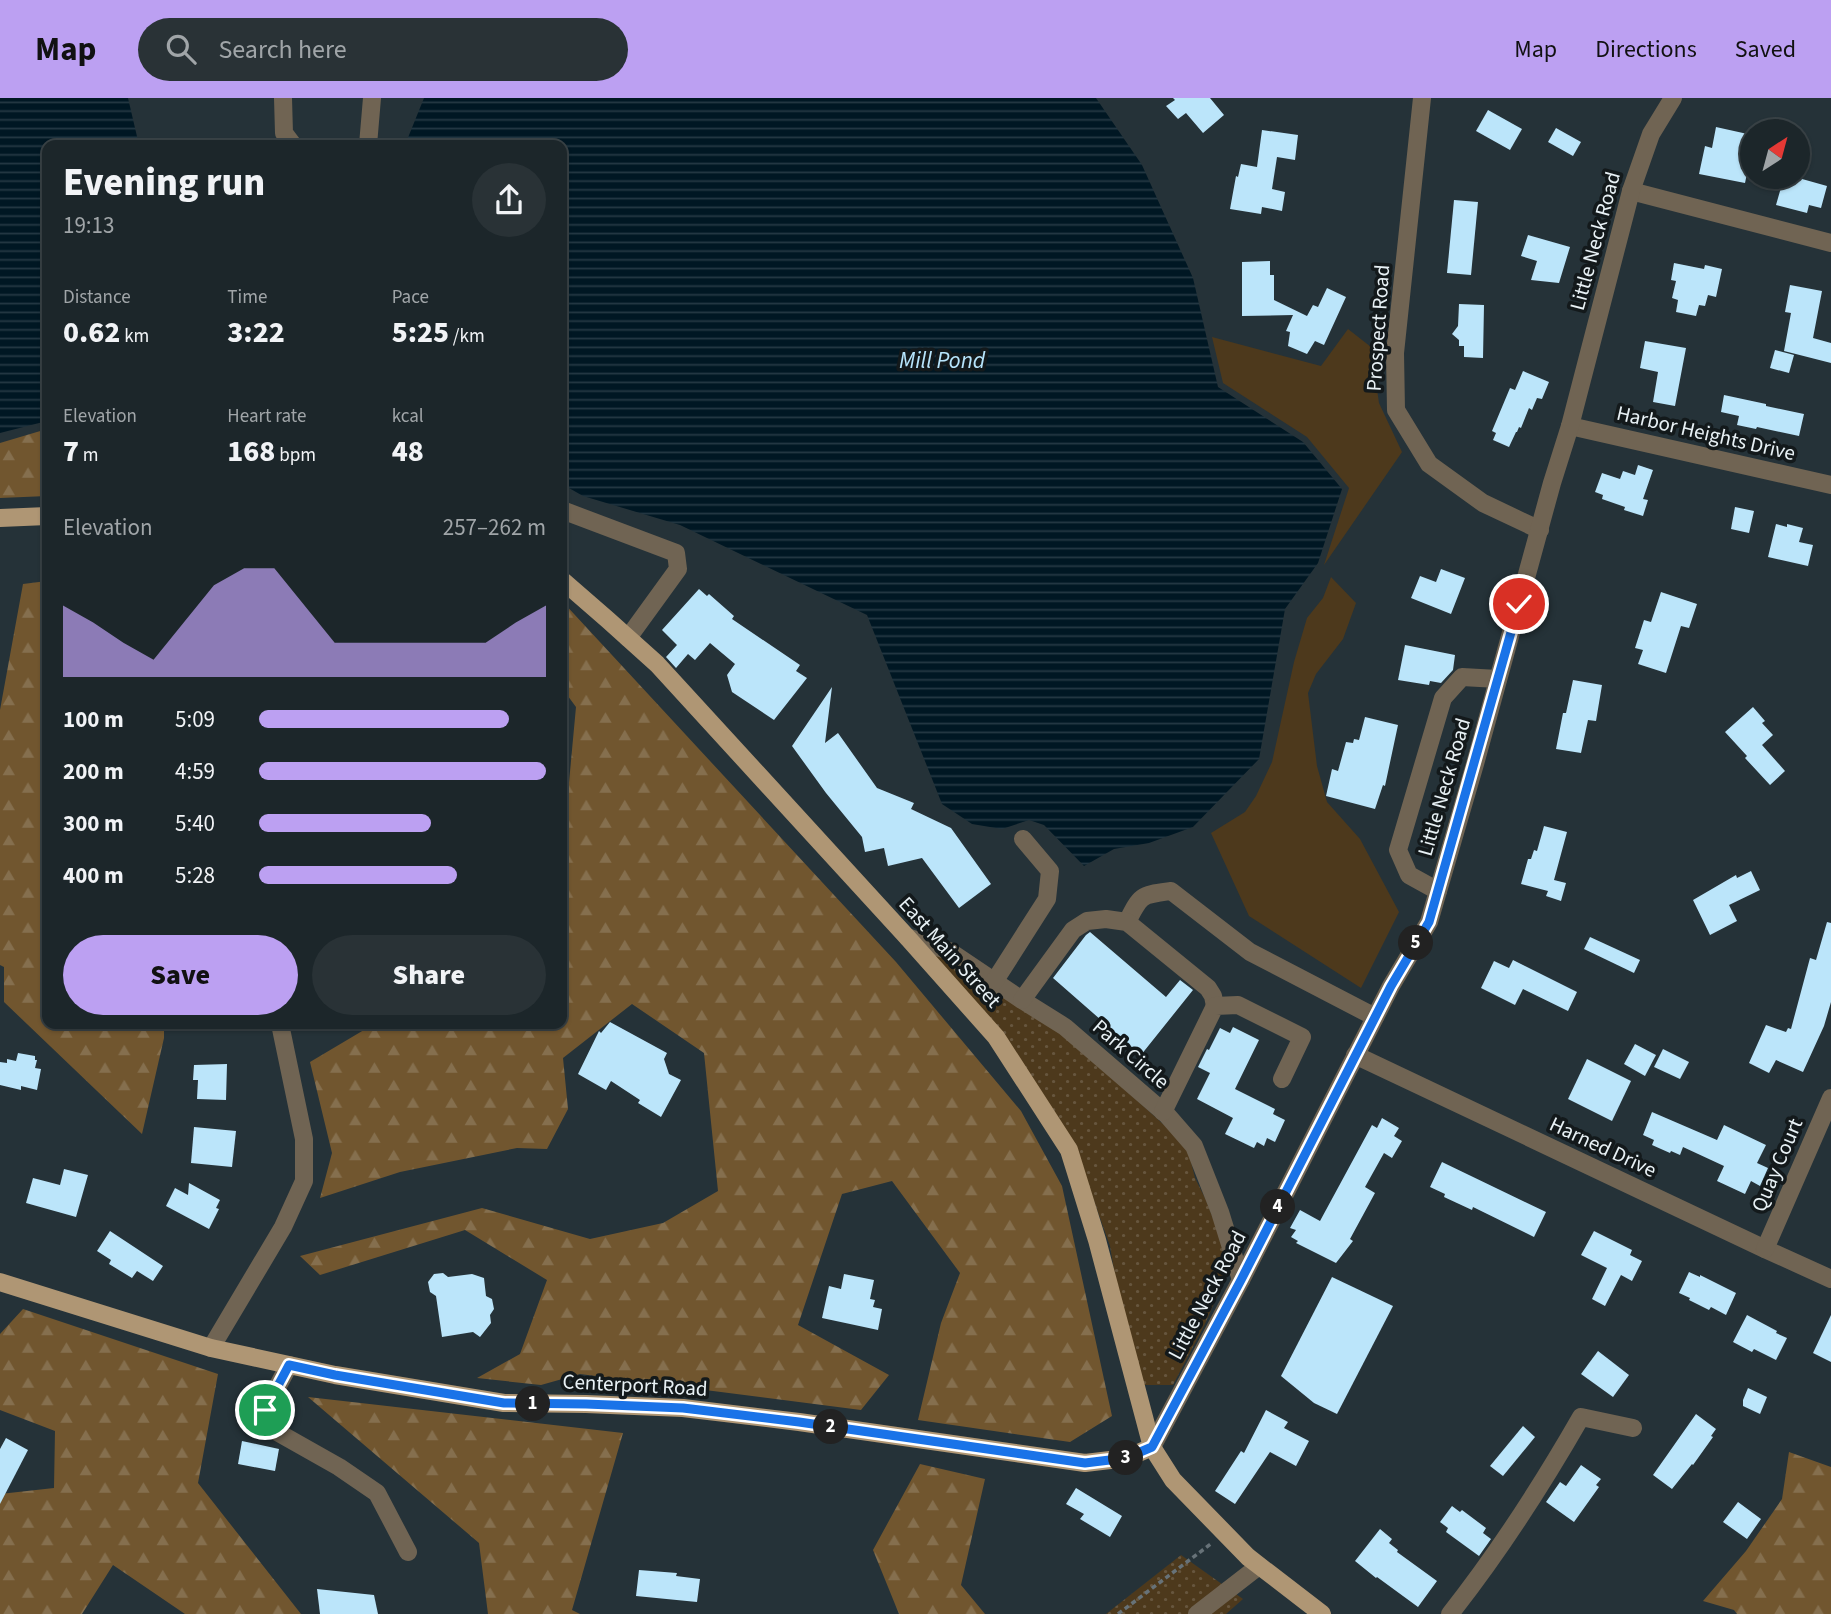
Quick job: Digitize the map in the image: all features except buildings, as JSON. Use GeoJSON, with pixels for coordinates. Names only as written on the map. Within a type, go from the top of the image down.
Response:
{"type":"FeatureCollection","features":[{"type":"Feature","properties":{"kind":"main road"},"geometry":{"type":"LineString","coordinates":[[0,518],[42,516]]}},
{"type":"Feature","properties":{"kind":"main road","name":"East Main Street"},"geometry":{"type":"LineString","coordinates":[[567,584],[657,664],[996,1037],[1069,1150],[1097,1240],[1152,1447],[1173,1480],[1248,1557],[1322,1614]]}},
{"type":"Feature","properties":{"kind":"main road","name":"Centerport Road"},"geometry":{"type":"LineString","coordinates":[[0,1282],[211,1348],[335,1375],[504,1403],[683,1408],[1085,1463],[1126,1458],[1152,1447]]}},
{"type":"Feature","properties":{"kind":"street"},"geometry":{"type":"LineString","coordinates":[[283,98],[284,133],[289,140]]}},
{"type":"Feature","properties":{"kind":"street"},"geometry":{"type":"LineString","coordinates":[[368,140],[372,98]]}},
{"type":"Feature","properties":{"kind":"street","name":"Prospect Road"},"geometry":{"type":"LineString","coordinates":[[1422,98],[1395,353],[1396,410],[1429,464],[1483,503],[1540,530]]}},
{"type":"Feature","properties":{"kind":"street","name":"Little Neck Road"},"geometry":{"type":"LineString","coordinates":[[1152,1447],[1241,1280],[1391,986],[1429,922],[1570,426],[1631,191],[1651,134],[1673,98]]}},
{"type":"Feature","properties":{"kind":"street"},"geometry":{"type":"LineString","coordinates":[[1631,191],[1831,243]]}},
{"type":"Feature","properties":{"kind":"street","name":"Harbor Heights Drive"},"geometry":{"type":"LineString","coordinates":[[1570,426],[1831,485]]}},
{"type":"Feature","properties":{"kind":"street"},"geometry":{"type":"LineString","coordinates":[[567,512],[676,553],[678,569],[628,638]]}},
{"type":"Feature","properties":{"kind":"street"},"geometry":{"type":"LineString","coordinates":[[1438,891],[1409,876],[1398,850],[1443,698],[1462,677],[1498,679]]}},
{"type":"Feature","properties":{"kind":"street"},"geometry":{"type":"LineString","coordinates":[[994,982],[1047,899],[1050,871],[1023,839]]}},
{"type":"Feature","properties":{"kind":"street"},"geometry":{"type":"LineString","coordinates":[[1127,922],[1136,904],[1147,894],[1171,891],[1250,952],[1375,1017]]}},
{"type":"Feature","properties":{"kind":"street"},"geometry":{"type":"LineString","coordinates":[[1022,1000],[1073,930],[1087,921],[1106,919],[1127,922],[1208,988],[1215,1006],[1163,1112]]}},
{"type":"Feature","properties":{"kind":"street","name":"Park Circle"},"geometry":{"type":"LineString","coordinates":[[907,937],[949,951],[1065,1027],[1163,1112],[1194,1146],[1220,1212],[1241,1280]]}},
{"type":"Feature","properties":{"kind":"street"},"geometry":{"type":"LineString","coordinates":[[1215,1006],[1238,1004],[1302,1037],[1282,1079]]}},
{"type":"Feature","properties":{"kind":"street"},"geometry":{"type":"LineString","coordinates":[[211,1348],[283,1227],[304,1181],[304,1139],[281,1029]]}},
{"type":"Feature","properties":{"kind":"street","name":"Harned Drive"},"geometry":{"type":"LineString","coordinates":[[1355,1055],[1831,1279]]}},
{"type":"Feature","properties":{"kind":"street","name":"Quay Court"},"geometry":{"type":"LineString","coordinates":[[1765,1249],[1831,1098]]}},
{"type":"Feature","properties":{"kind":"street"},"geometry":{"type":"LineString","coordinates":[[289,1365],[262,1420],[377,1493],[408,1552]]}},
{"type":"Feature","properties":{"kind":"street"},"geometry":{"type":"LineString","coordinates":[[1450,1614],[1511,1531],[1581,1417],[1633,1428]]}},
{"type":"Feature","properties":{"kind":"street"},"geometry":{"type":"LineString","coordinates":[[1197,1614],[1259,1566]]}},
{"type":"Feature","properties":{"kind":"path"},"geometry":{"type":"LineString","coordinates":[[1118,1614],[1224,1533]]}},
{"type":"Feature","properties":{"kind":"shaded area"},"geometry":{"type":"Polygon","coordinates":[[[1348,329],[1371,347],[1379,403],[1402,452],[1324,565],[1349,488],[1307,437],[1223,383],[1212,337],[1321,366],[1348,329]]]}},
{"type":"Feature","properties":{"kind":"shaded area"},"geometry":{"type":"Polygon","coordinates":[[[1331,577],[1356,603],[1343,639],[1316,674],[1308,693],[1317,766],[1327,802],[1360,839],[1399,912],[1361,988],[1249,916],[1211,833],[1245,812],[1272,762],[1294,662],[1307,618],[1323,598],[1331,577]]]}},
{"type":"Feature","properties":{"kind":"shaded area"},"geometry":{"type":"Polygon","coordinates":[[[924,947],[944,954],[1058,1028],[1187,1146],[1195,1178],[1222,1242],[1229,1270],[1173,1385],[1143,1385],[1110,1246],[1077,1153],[924,947]]]}},
{"type":"Feature","properties":{"kind":"shaded area"},"geometry":{"type":"Polygon","coordinates":[[[1181,1555],[1243,1599],[1226,1614],[1106,1614],[1181,1555]]]}},
{"type":"Feature","properties":{"kind":"green space"},"geometry":{"type":"Polygon","coordinates":[[[42,430],[42,496],[0,498],[0,443],[42,430]]]}},
{"type":"Feature","properties":{"kind":"green space"},"geometry":{"type":"Polygon","coordinates":[[[42,582],[42,1029],[164,1029],[142,1134],[4,1002],[4,967],[0,965],[0,710],[23,584],[42,582]]]}},
{"type":"Feature","properties":{"kind":"green space"},"geometry":{"type":"Polygon","coordinates":[[[567,606],[896,962],[1021,1111],[1062,1186],[1112,1416],[1070,1442],[918,1420],[941,1323],[960,1273],[892,1181],[842,1194],[798,1325],[889,1375],[861,1410],[580,1374],[541,1385],[477,1378],[520,1354],[547,1280],[465,1230],[320,1275],[300,1256],[482,1208],[590,1239],[663,1223],[718,1191],[704,1053],[632,1004],[563,1058],[568,1109],[547,1149],[517,1148],[400,1172],[320,1198],[332,1153],[310,1062],[366,1029],[567,1029],[567,804],[576,707],[567,695],[567,606]]]}},
{"type":"Feature","properties":{"kind":"green space"},"geometry":{"type":"Polygon","coordinates":[[[23,1309],[218,1374],[198,1483],[301,1614],[185,1614],[113,1565],[82,1614],[0,1614],[0,1494],[54,1488],[55,1431],[0,1410],[0,1334],[23,1309]]]}},
{"type":"Feature","properties":{"kind":"green space"},"geometry":{"type":"Polygon","coordinates":[[[308,1397],[623,1433],[572,1610],[580,1614],[488,1614],[479,1543],[308,1397]]]}},
{"type":"Feature","properties":{"kind":"green space"},"geometry":{"type":"Polygon","coordinates":[[[1789,1452],[1831,1467],[1831,1614],[1737,1614],[1734,1610],[1703,1601],[1746,1551],[1782,1499],[1789,1452]]]}},
{"type":"Feature","properties":{"kind":"green space"},"geometry":{"type":"Polygon","coordinates":[[[920,1464],[985,1479],[961,1585],[985,1614],[899,1614],[873,1550],[920,1464]]]}},
{"type":"Feature","properties":{"kind":"water"},"geometry":{"type":"Polygon","coordinates":[[[0,98],[128,98],[138,140],[42,140],[42,422],[0,433],[0,98]]]}},
{"type":"Feature","properties":{"kind":"water","name":"Mill Pond"},"geometry":{"type":"Polygon","coordinates":[[[424,98],[1096,98],[1142,165],[1193,278],[1218,387],[1303,442],[1342,489],[1318,563],[1285,609],[1259,759],[1193,827],[1149,843],[1114,849],[1084,866],[1044,825],[1029,820],[1002,829],[972,824],[942,804],[867,615],[680,525],[583,496],[567,487],[567,140],[407,140],[424,98]]]}},
{"type":"Feature","properties":{"kind":"route"},"geometry":{"type":"LineString","coordinates":[[265,1410],[289,1365],[504,1403],[683,1408],[1085,1463],[1126,1458],[1152,1447],[1241,1280],[1391,986],[1429,922],[1519,604]]}}]}
